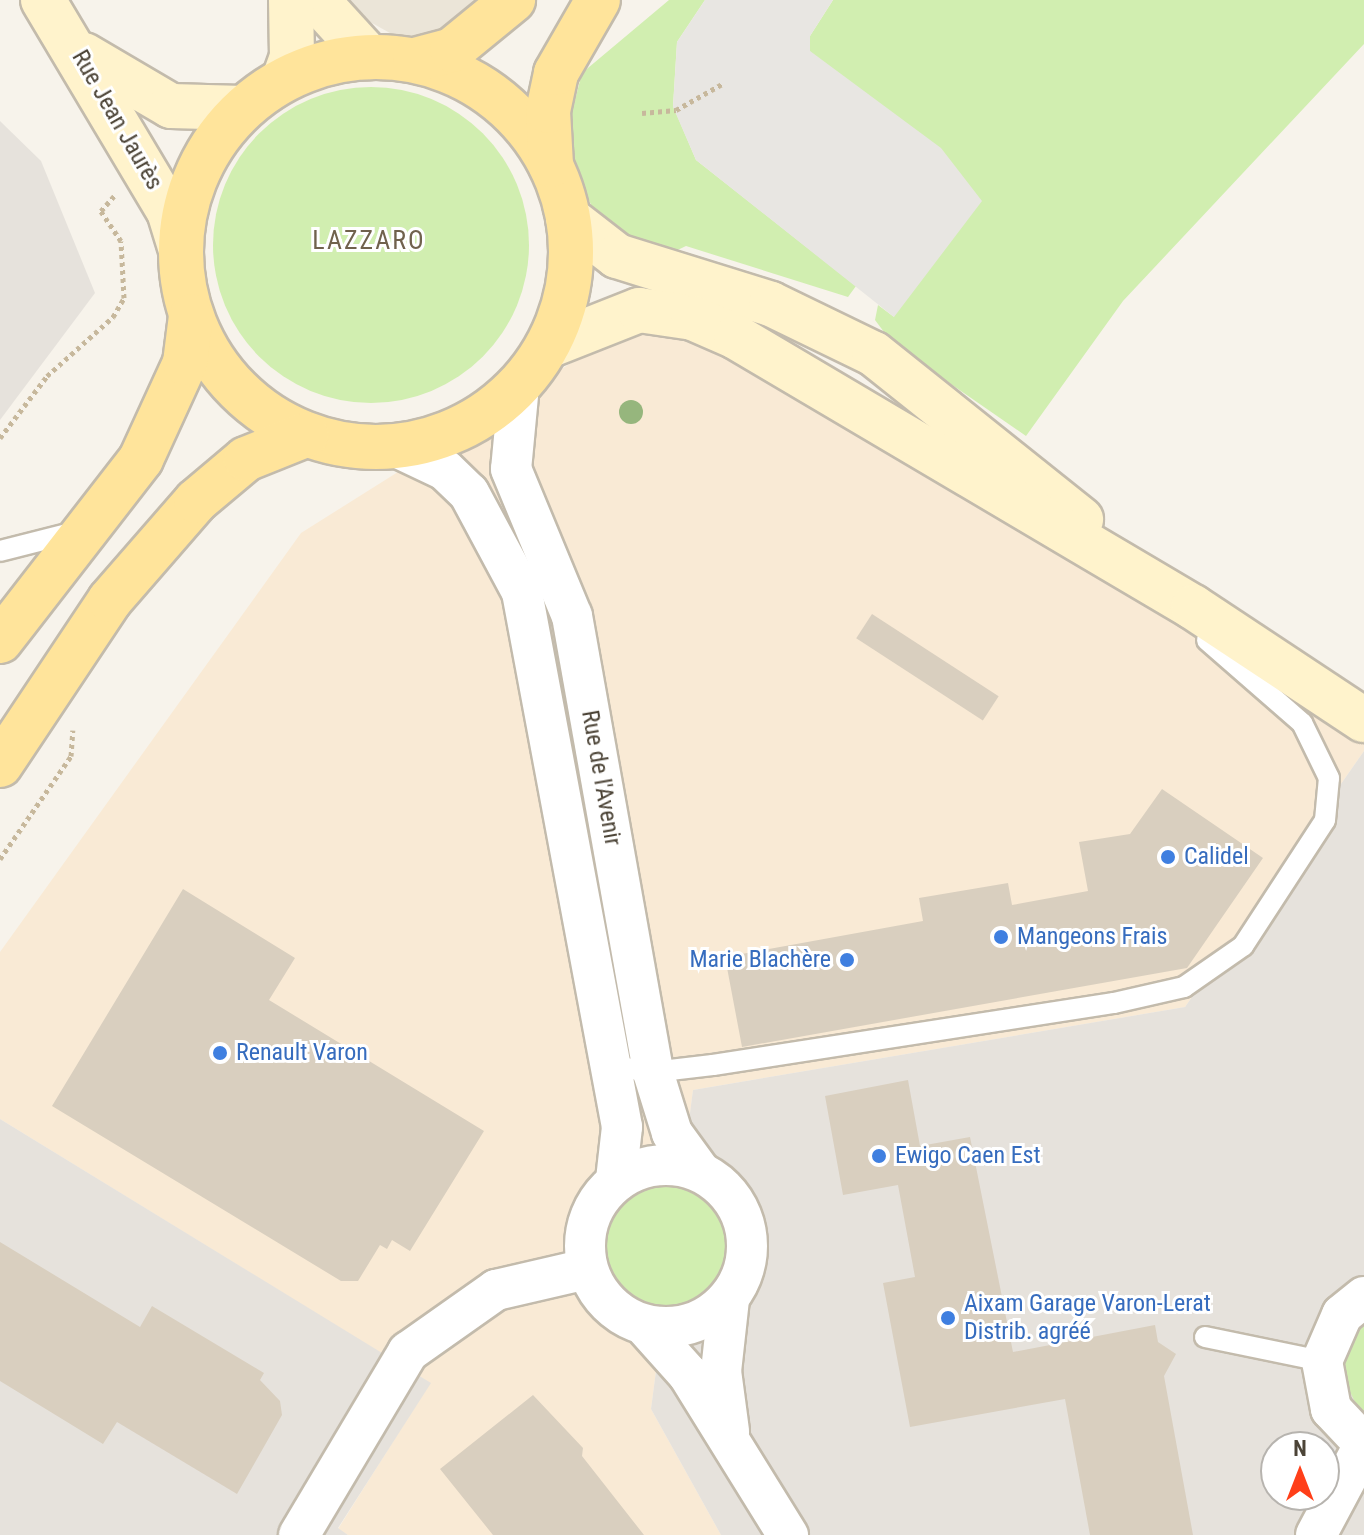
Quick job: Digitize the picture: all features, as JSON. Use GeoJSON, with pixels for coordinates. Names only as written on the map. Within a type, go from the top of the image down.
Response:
{"type":"FeatureCollection","features":[{"type":"Feature","properties":{"kind":"main road","name":"Rue Jean Jaurès"},"geometry":{"type":"LineString","coordinates":[[43,0],[81,53],[169,211],[180,247]]}},
{"type":"Feature","properties":{"kind":"main road"},"geometry":{"type":"LineString","coordinates":[[284,79],[292,57],[291,0]]}},
{"type":"Feature","properties":{"kind":"main road"},"geometry":{"type":"LineString","coordinates":[[317,0],[369,57]]}},
{"type":"Feature","properties":{"kind":"main road"},"geometry":{"type":"LineString","coordinates":[[0,641],[141,459],[165,412],[185,363],[191,316],[180,247],[197,171],[243,108],[284,79],[369,57],[415,60],[452,50],[513,0]]}},
{"type":"Feature","properties":{"kind":"main road"},"geometry":{"type":"LineString","coordinates":[[191,316],[235,388],[306,435],[394,446],[462,427],[519,385],[548,346],[564,305],[568,218],[551,165],[548,111],[556,73],[598,0]]}},
{"type":"Feature","properties":{"kind":"main road"},"geometry":{"type":"LineString","coordinates":[[81,53],[171,106],[243,108]]}},
{"type":"Feature","properties":{"kind":"main road"},"geometry":{"type":"LineString","coordinates":[[415,60],[495,97],[551,165]]}},
{"type":"Feature","properties":{"kind":"main road"},"geometry":{"type":"LineString","coordinates":[[568,218],[617,256],[829,328],[874,354],[1193,607]]}},
{"type":"Feature","properties":{"kind":"main road"},"geometry":{"type":"LineString","coordinates":[[548,346],[611,316],[667,311],[736,337],[1083,546],[1193,607],[1364,720]]}},
{"type":"Feature","properties":{"kind":"main road"},"geometry":{"type":"LineString","coordinates":[[0,765],[110,600],[196,501],[246,459],[306,435]]}},
{"type":"Feature","properties":{"kind":"street","name":"Rue de l'Avenir"},"geometry":{"type":"LineString","coordinates":[[519,385],[511,469],[572,616],[653,1072],[672,1133],[699,1170]]}},
{"type":"Feature","properties":{"kind":"street","name":"Rue de l'Avenir"},"geometry":{"type":"LineString","coordinates":[[394,446],[445,470],[469,493],[522,592],[622,1127],[616,1180]]}},
{"type":"Feature","properties":{"kind":"street"},"geometry":{"type":"LineString","coordinates":[[731,1443],[721,1371],[729,1299],[746,1266],[747,1228],[730,1193],[699,1170],[656,1164],[616,1180],[595,1205],[584,1236],[587,1269],[608,1304],[644,1325],[688,1374],[788,1535]]}},
{"type":"Feature","properties":{"kind":"street"},"geometry":{"type":"LineString","coordinates":[[299,1535],[408,1352],[496,1290],[587,1269]]}},
{"type":"Feature","properties":{"kind":"street"},"geometry":{"type":"LineString","coordinates":[[1316,1535],[1364,1445],[1331,1409],[1322,1361],[1342,1315],[1364,1297]]}},
{"type":"Feature","properties":{"kind":"street"},"geometry":{"type":"LineString","coordinates":[[644,1325],[675,1328],[705,1319],[729,1299]]}},
{"type":"Feature","properties":{"kind":"lane"},"geometry":{"type":"LineString","coordinates":[[805,378],[829,328]]}},
{"type":"Feature","properties":{"kind":"lane"},"geometry":{"type":"LineString","coordinates":[[0,551],[87,529]]}},
{"type":"Feature","properties":{"kind":"lane"},"geometry":{"type":"LineString","coordinates":[[611,1066],[653,1072],[1114,1003],[1184,987],[1243,946],[1325,820],[1329,778],[1320,754],[1302,723],[1218,648],[1083,546]]}},
{"type":"Feature","properties":{"kind":"lane"},"geometry":{"type":"LineString","coordinates":[[1205,1337],[1322,1361]]}},
{"type":"Feature","properties":{"kind":"path"},"geometry":{"type":"LineString","coordinates":[[642,113],[676,110],[724,83]]}},
{"type":"Feature","properties":{"kind":"path"},"geometry":{"type":"LineString","coordinates":[[0,438],[47,376],[113,317],[124,298],[121,241],[101,211]]}},
{"type":"Feature","properties":{"kind":"shaded area"},"geometry":{"type":"Polygon","coordinates":[[[331,0],[484,0],[461,31],[397,37],[331,0]]]}},
{"type":"Feature","properties":{"kind":"shaded area"},"geometry":{"type":"Polygon","coordinates":[[[705,0],[833,0],[810,36],[810,51],[941,148],[982,201],[894,317],[696,160],[673,107],[677,42],[705,0]]]}},
{"type":"Feature","properties":{"kind":"shaded area"},"geometry":{"type":"Polygon","coordinates":[[[0,121],[41,161],[95,293],[0,420],[0,121]]]}},
{"type":"Feature","properties":{"kind":"shaded area"},"geometry":{"type":"Polygon","coordinates":[[[633,324],[706,334],[1364,718],[1364,751],[1185,1007],[693,1090],[651,1409],[721,1535],[348,1535],[338,1529],[430,1383],[0,1119],[0,952],[301,533],[633,324]]]}},
{"type":"Feature","properties":{"kind":"shaded area"},"geometry":{"type":"Polygon","coordinates":[[[1364,751],[1364,1535],[721,1535],[651,1409],[693,1090],[1185,1007],[1364,751]]]}},
{"type":"Feature","properties":{"kind":"shaded area"},"geometry":{"type":"Polygon","coordinates":[[[0,1119],[431,1383],[338,1528],[348,1535],[0,1535],[0,1119]]]}},
{"type":"Feature","properties":{"kind":"green space"},"geometry":{"type":"Polygon","coordinates":[[[669,0],[705,0],[677,42],[673,106],[696,160],[856,286],[848,297],[686,246],[665,256],[598,220],[577,174],[568,127],[582,73],[669,0]]]}},
{"type":"Feature","properties":{"kind":"green space"},"geometry":{"type":"Polygon","coordinates":[[[833,0],[1364,0],[1364,44],[1123,301],[1026,436],[893,344],[875,320],[878,305],[894,317],[810,51],[810,36],[833,0]]]}},
{"type":"Feature","properties":{"kind":"green space"},"geometry":{"type":"Polygon","coordinates":[[[371,87],[431,99],[459,114],[493,145],[517,185],[529,245],[517,305],[502,333],[471,367],[431,391],[371,403],[311,391],[283,376],[249,345],[225,305],[213,245],[225,185],[240,157],[271,123],[311,99],[371,87]]]}},
{"type":"Feature","properties":{"kind":"green space"},"geometry":{"type":"Polygon","coordinates":[[[667,1179],[692,1184],[712,1198],[726,1218],[731,1243],[726,1268],[712,1288],[692,1302],[667,1307],[642,1302],[622,1288],[608,1268],[603,1243],[608,1218],[622,1198],[642,1184],[667,1179]]]}},
{"type":"Feature","properties":{"kind":"green space"},"geometry":{"type":"Polygon","coordinates":[[[1364,1322],[1364,1420],[1341,1374],[1344,1353],[1364,1322]]]}},
{"type":"Feature","properties":{"kind":"building"},"geometry":{"type":"Polygon","coordinates":[[[872,614],[999,696],[983,721],[856,638],[872,614]]]}},
{"type":"Feature","properties":{"kind":"building"},"geometry":{"type":"Polygon","coordinates":[[[1162,789],[1263,858],[1187,968],[742,1047],[725,957],[923,921],[919,898],[1008,883],[1012,905],[1088,891],[1079,842],[1130,834],[1162,789]]]}},
{"type":"Feature","properties":{"kind":"building","name":"Renault Varon"},"geometry":{"type":"Polygon","coordinates":[[[183,889],[295,958],[269,1000],[484,1131],[410,1251],[392,1240],[387,1249],[380,1245],[358,1281],[341,1281],[52,1106],[183,889]]]}},
{"type":"Feature","properties":{"kind":"building"},"geometry":{"type":"Polygon","coordinates":[[[908,1080],[920,1146],[970,1137],[1013,1352],[1155,1325],[1158,1342],[1176,1354],[1164,1376],[1193,1535],[1090,1535],[1065,1399],[910,1427],[883,1283],[915,1277],[898,1185],[843,1195],[825,1096],[908,1080]]]}},
{"type":"Feature","properties":{"kind":"building"},"geometry":{"type":"Polygon","coordinates":[[[0,1242],[140,1327],[152,1306],[264,1373],[260,1380],[280,1401],[282,1415],[237,1494],[117,1422],[103,1444],[0,1381],[0,1242]]]}},
{"type":"Feature","properties":{"kind":"building"},"geometry":{"type":"Polygon","coordinates":[[[533,1395],[583,1448],[582,1456],[644,1535],[493,1535],[440,1469],[533,1395]]]}},
{"type":"Feature","properties":{"kind":"place","name":"Calidel"},"geometry":{"type":"Point","coordinates":[1168,857]}},
{"type":"Feature","properties":{"kind":"place","name":"Mangeons Frais"},"geometry":{"type":"Point","coordinates":[1001,937]}},
{"type":"Feature","properties":{"kind":"place","name":"Marie Blachère"},"geometry":{"type":"Point","coordinates":[847,960]}},
{"type":"Feature","properties":{"kind":"place","name":"Renault Varon"},"geometry":{"type":"Point","coordinates":[220,1053]}},
{"type":"Feature","properties":{"kind":"place","name":"Ewigo Caen Est"},"geometry":{"type":"Point","coordinates":[879,1156]}},
{"type":"Feature","properties":{"kind":"place","name":"Aixam Garage Varon-Lerat Distrib. agréé"},"geometry":{"type":"Point","coordinates":[948,1318]}},
{"type":"Feature","properties":{"kind":"district","name":"LAZZARO"},"geometry":{"type":"Point","coordinates":[369,241]}}]}
